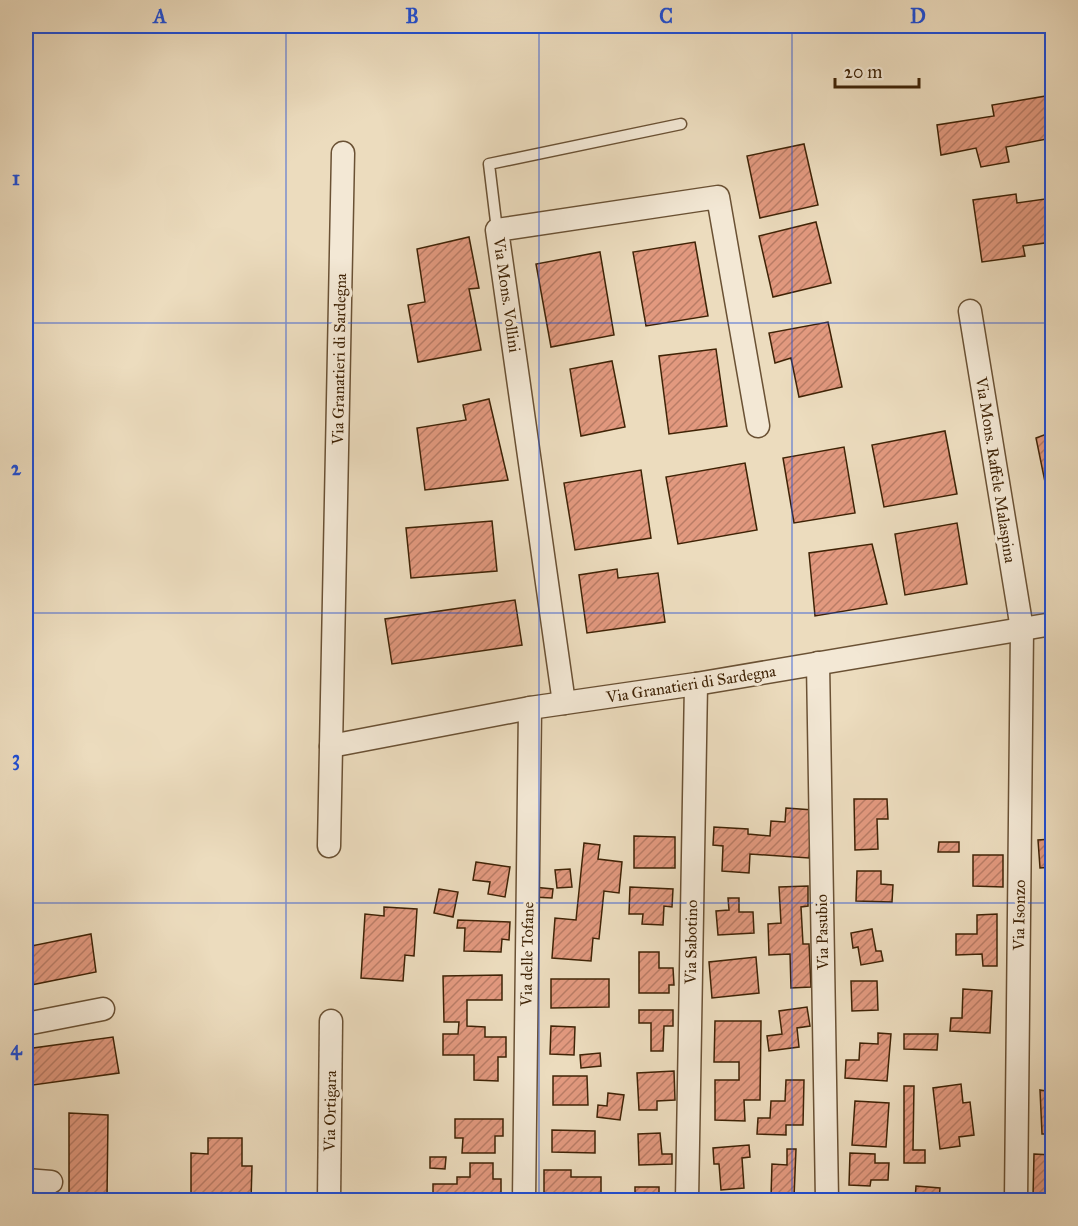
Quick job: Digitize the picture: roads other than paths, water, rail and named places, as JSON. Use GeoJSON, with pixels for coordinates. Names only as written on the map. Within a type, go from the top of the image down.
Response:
{"type":"FeatureCollection","features":[{"type":"Feature","properties":{"kind":"street","name":"Via Granatieri di Sardegna"},"geometry":{"type":"LineString","coordinates":[[329,846],[343,153]]}},
{"type":"Feature","properties":{"kind":"street","name":"Via Mons. Vollini"},"geometry":{"type":"LineString","coordinates":[[564,703],[498,231],[718,197],[758,426]]}},
{"type":"Feature","properties":{"kind":"street","name":"Via Mons. Raffele Malaspina"},"geometry":{"type":"LineString","coordinates":[[970,311],[1022,629]]}},
{"type":"Feature","properties":{"kind":"street","name":"Via Granatieri di Sardegna"},"geometry":{"type":"LineString","coordinates":[[330,746],[530,708],[696,684],[1053,624]]}},
{"type":"Feature","properties":{"kind":"street","name":"Via Isonzo"},"geometry":{"type":"LineString","coordinates":[[1016,1200],[1022,629]]}},
{"type":"Feature","properties":{"kind":"street","name":"Via Pasubio"},"geometry":{"type":"LineString","coordinates":[[818,663],[826,1200]]}},
{"type":"Feature","properties":{"kind":"street","name":"Via Sabotino"},"geometry":{"type":"LineString","coordinates":[[687,1200],[696,684]]}},
{"type":"Feature","properties":{"kind":"street","name":"Via delle Tofane"},"geometry":{"type":"LineString","coordinates":[[524,1200],[530,708]]}},
{"type":"Feature","properties":{"kind":"street"},"geometry":{"type":"LineString","coordinates":[[26,1024],[103,1009]]}},
{"type":"Feature","properties":{"kind":"street","name":"Via Ortigara"},"geometry":{"type":"LineString","coordinates":[[329,1200],[331,1021]]}},
{"type":"Feature","properties":{"kind":"street"},"geometry":{"type":"LineString","coordinates":[[26,1180],[51,1182]]}},
{"type":"Feature","properties":{"kind":"lane"},"geometry":{"type":"LineString","coordinates":[[498,231],[489,164],[681,124]]}}]}
